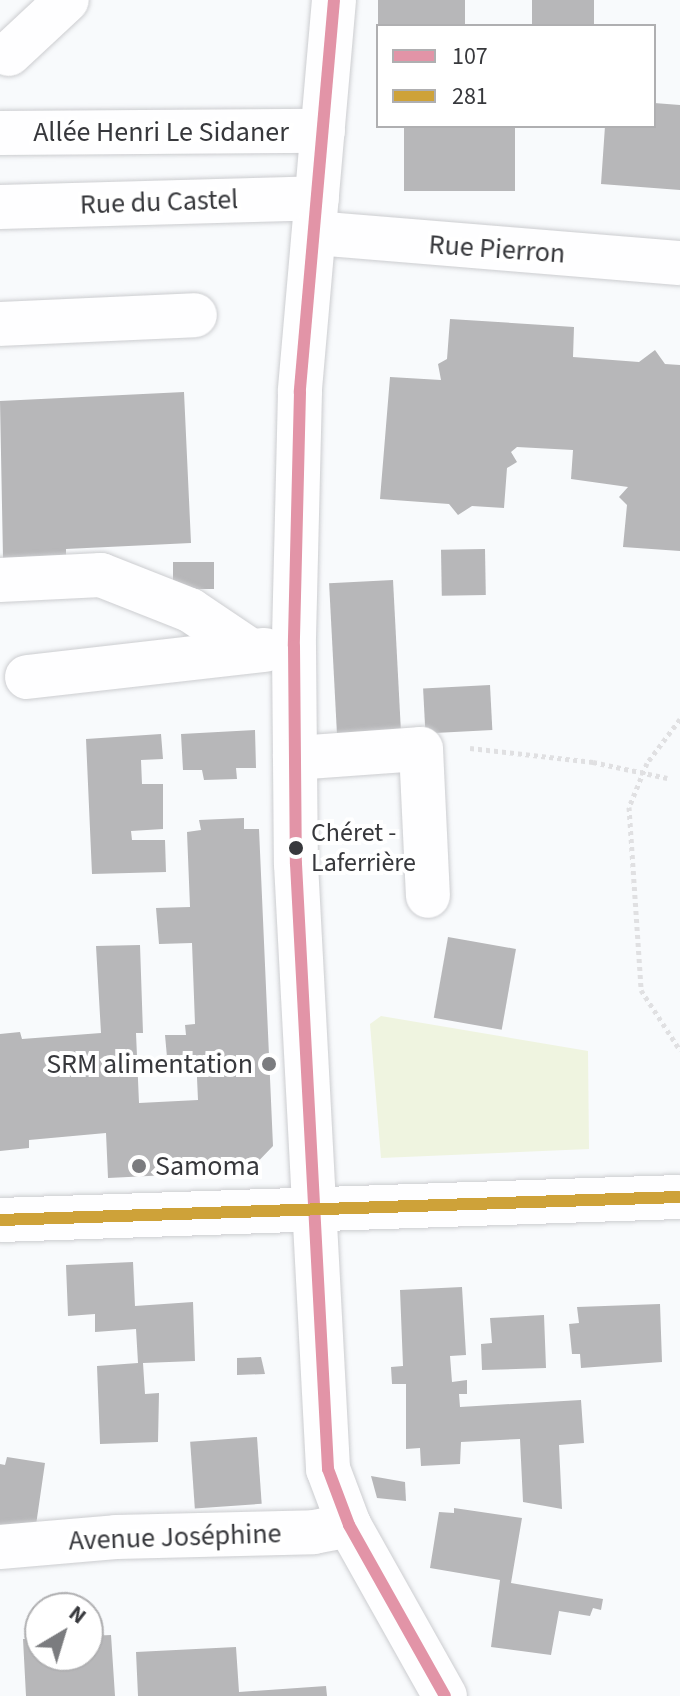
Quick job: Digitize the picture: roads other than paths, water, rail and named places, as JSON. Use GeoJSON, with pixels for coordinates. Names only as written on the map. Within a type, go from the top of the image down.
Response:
{"type":"FeatureCollection","features":[{"type":"Feature","properties":{"kind":"street"},"geometry":{"type":"LineString","coordinates":[[9,54],[67,0]]}},
{"type":"Feature","properties":{"kind":"street"},"geometry":{"type":"LineString","coordinates":[[334,0],[300,392],[294,646],[295,758],[328,1469],[349,1525],[445,1696]]}},
{"type":"Feature","properties":{"kind":"street","name":"Allée Henri Le Sidaner"},"geometry":{"type":"LineString","coordinates":[[0,133],[323,131]]}},
{"type":"Feature","properties":{"kind":"street","name":"Rue du Castel"},"geometry":{"type":"LineString","coordinates":[[0,207],[315,216]]}},
{"type":"Feature","properties":{"kind":"street","name":"Rue Pierron"},"geometry":{"type":"LineString","coordinates":[[315,216],[680,263]]}},
{"type":"Feature","properties":{"kind":"street"},"geometry":{"type":"LineString","coordinates":[[0,324],[195,315]]}},
{"type":"Feature","properties":{"kind":"street"},"geometry":{"type":"LineString","coordinates":[[0,580],[101,575],[190,610],[251,651]]}},
{"type":"Feature","properties":{"kind":"street"},"geometry":{"type":"LineString","coordinates":[[27,677],[294,646]]}},
{"type":"Feature","properties":{"kind":"street"},"geometry":{"type":"LineString","coordinates":[[295,758],[421,749],[428,896]]}},
{"type":"Feature","properties":{"kind":"street"},"geometry":{"type":"LineString","coordinates":[[0,1220],[680,1197]]}},
{"type":"Feature","properties":{"kind":"street","name":"Avenue Joséphine"},"geometry":{"type":"LineString","coordinates":[[0,1547],[116,1537],[314,1532],[349,1525]]}},
{"type":"Feature","properties":{"kind":"place","name":"Chéret - Laferrière"},"geometry":{"type":"Point","coordinates":[296,848]}},
{"type":"Feature","properties":{"kind":"place","name":"SRM alimentation"},"geometry":{"type":"Point","coordinates":[269,1064]}},
{"type":"Feature","properties":{"kind":"place","name":"Samoma"},"geometry":{"type":"Point","coordinates":[139,1166]}}]}
